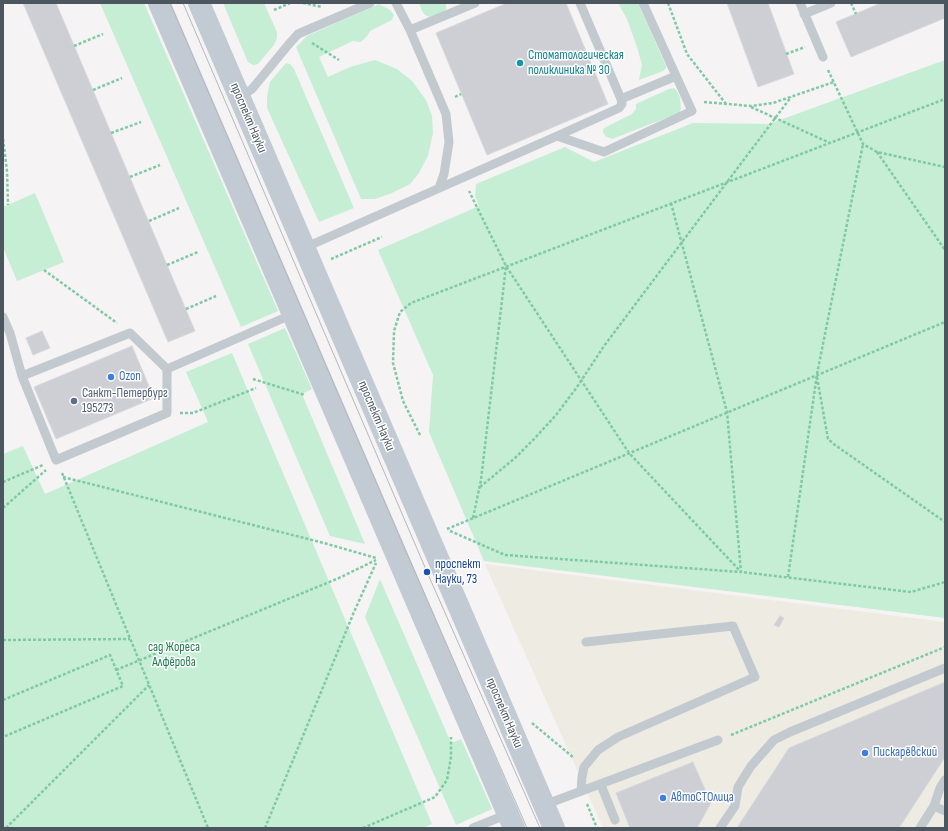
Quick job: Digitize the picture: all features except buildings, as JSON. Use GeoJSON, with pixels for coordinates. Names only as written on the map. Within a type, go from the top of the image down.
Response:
{"type":"FeatureCollection","features":[{"type":"Feature","properties":{"kind":"main road"},"geometry":{"type":"LineString","coordinates":[[159,3],[511,821]]}},
{"type":"Feature","properties":{"kind":"main road","name":"проспект Науки"},"geometry":{"type":"LineString","coordinates":[[199,3],[239,98],[313,244],[554,828]]}},
{"type":"Feature","properties":{"kind":"lane"},"geometry":{"type":"LineString","coordinates":[[239,98],[252,89],[298,34],[370,3]]}},
{"type":"Feature","properties":{"kind":"lane"},"geometry":{"type":"LineString","coordinates":[[396,3],[410,30],[446,114],[449,142],[444,174],[439,188]]}},
{"type":"Feature","properties":{"kind":"lane"},"geometry":{"type":"LineString","coordinates":[[410,30],[463,5],[475,3]]}},
{"type":"Feature","properties":{"kind":"lane"},"geometry":{"type":"LineString","coordinates":[[313,244],[619,108],[622,104],[621,99],[580,3]]}},
{"type":"Feature","properties":{"kind":"lane"},"geometry":{"type":"LineString","coordinates":[[557,136],[604,152],[692,111],[643,3]]}},
{"type":"Feature","properties":{"kind":"lane"},"geometry":{"type":"LineString","coordinates":[[800,3],[823,57]]}},
{"type":"Feature","properties":{"kind":"lane"},"geometry":{"type":"LineString","coordinates":[[804,14],[831,3]]}},
{"type":"Feature","properties":{"kind":"lane"},"geometry":{"type":"LineString","coordinates":[[621,99],[676,76]]}},
{"type":"Feature","properties":{"kind":"lane"},"geometry":{"type":"LineString","coordinates":[[167,369],[293,314]]}},
{"type":"Feature","properties":{"kind":"lane"},"geometry":{"type":"LineString","coordinates":[[3,317],[6,335],[22,376],[56,460],[167,413],[167,369],[130,332],[22,376]]}},
{"type":"Feature","properties":{"kind":"lane"},"geometry":{"type":"LineString","coordinates":[[581,791],[584,767],[598,750],[618,737],[755,677],[733,626],[586,642]]}},
{"type":"Feature","properties":{"kind":"lane"},"geometry":{"type":"LineString","coordinates":[[720,828],[735,806],[738,787],[751,766],[774,740],[797,729],[945,668]]}},
{"type":"Feature","properties":{"kind":"lane"},"geometry":{"type":"LineString","coordinates":[[544,805],[718,740]]}},
{"type":"Feature","properties":{"kind":"lane"},"geometry":{"type":"LineString","coordinates":[[920,828],[934,806],[940,788],[945,780]]}},
{"type":"Feature","properties":{"kind":"lane"},"geometry":{"type":"LineString","coordinates":[[600,785],[615,820]]}},
{"type":"Feature","properties":{"kind":"lane"},"geometry":{"type":"LineString","coordinates":[[934,806],[945,811]]}},
{"type":"Feature","properties":{"kind":"lane"},"geometry":{"type":"LineString","coordinates":[[474,828],[511,821]]}},
{"type":"Feature","properties":{"kind":"path"},"geometry":{"type":"LineString","coordinates":[[274,10],[290,3]]}},
{"type":"Feature","properties":{"kind":"path"},"geometry":{"type":"LineString","coordinates":[[668,3],[687,54],[726,104]]}},
{"type":"Feature","properties":{"kind":"path"},"geometry":{"type":"LineString","coordinates":[[851,3],[856,14]]}},
{"type":"Feature","properties":{"kind":"path"},"geometry":{"type":"LineString","coordinates":[[74,46],[103,34]]}},
{"type":"Feature","properties":{"kind":"path"},"geometry":{"type":"LineString","coordinates":[[298,34],[339,60]]}},
{"type":"Feature","properties":{"kind":"path"},"geometry":{"type":"LineString","coordinates":[[786,54],[817,43]]}},
{"type":"Feature","properties":{"kind":"path"},"geometry":{"type":"LineString","coordinates":[[93,90],[122,78]]}},
{"type":"Feature","properties":{"kind":"path"},"geometry":{"type":"LineString","coordinates":[[688,101],[751,106],[773,103],[834,82],[863,144],[877,152],[945,167]]}},
{"type":"Feature","properties":{"kind":"path"},"geometry":{"type":"LineString","coordinates":[[480,487],[515,458],[556,414],[681,241],[729,181],[791,97]]}},
{"type":"Feature","properties":{"kind":"path"},"geometry":{"type":"LineString","coordinates":[[420,435],[402,401],[393,363],[394,331],[400,312],[411,303],[945,99]]}},
{"type":"Feature","properties":{"kind":"path"},"geometry":{"type":"LineString","coordinates":[[751,106],[831,143]]}},
{"type":"Feature","properties":{"kind":"path"},"geometry":{"type":"LineString","coordinates":[[111,133],[141,122]]}},
{"type":"Feature","properties":{"kind":"path"},"geometry":{"type":"LineString","coordinates":[[3,138],[7,171],[8,205]]}},
{"type":"Feature","properties":{"kind":"path"},"geometry":{"type":"LineString","coordinates":[[788,577],[817,374],[863,144]]}},
{"type":"Feature","properties":{"kind":"path"},"geometry":{"type":"LineString","coordinates":[[877,152],[945,250]]}},
{"type":"Feature","properties":{"kind":"path"},"geometry":{"type":"LineString","coordinates":[[130,177],[160,165]]}},
{"type":"Feature","properties":{"kind":"path"},"geometry":{"type":"LineString","coordinates":[[463,178],[506,266],[629,453],[741,572]]}},
{"type":"Feature","properties":{"kind":"path"},"geometry":{"type":"LineString","coordinates":[[671,203],[727,412],[741,572]]}},
{"type":"Feature","properties":{"kind":"path"},"geometry":{"type":"LineString","coordinates":[[149,221],[179,208]]}},
{"type":"Feature","properties":{"kind":"path"},"geometry":{"type":"LineString","coordinates":[[313,244],[331,260],[382,237]]}},
{"type":"Feature","properties":{"kind":"path"},"geometry":{"type":"LineString","coordinates":[[167,265],[198,252]]}},
{"type":"Feature","properties":{"kind":"path"},"geometry":{"type":"LineString","coordinates":[[473,518],[480,487],[506,266]]}},
{"type":"Feature","properties":{"kind":"path"},"geometry":{"type":"LineString","coordinates":[[44,270],[130,332]]}},
{"type":"Feature","properties":{"kind":"path"},"geometry":{"type":"LineString","coordinates":[[186,308],[216,296]]}},
{"type":"Feature","properties":{"kind":"path"},"geometry":{"type":"LineString","coordinates":[[446,529],[945,322]]}},
{"type":"Feature","properties":{"kind":"path"},"geometry":{"type":"LineString","coordinates":[[817,374],[828,439],[841,450],[945,522]]}},
{"type":"Feature","properties":{"kind":"path"},"geometry":{"type":"LineString","coordinates":[[253,379],[307,395]]}},
{"type":"Feature","properties":{"kind":"path"},"geometry":{"type":"LineString","coordinates":[[167,413],[193,414],[256,388]]}},
{"type":"Feature","properties":{"kind":"path"},"geometry":{"type":"LineString","coordinates":[[56,460],[208,828]]}},
{"type":"Feature","properties":{"kind":"path"},"geometry":{"type":"LineString","coordinates":[[3,482],[56,460]]}},
{"type":"Feature","properties":{"kind":"path"},"geometry":{"type":"LineString","coordinates":[[3,508],[56,460]]}},
{"type":"Feature","properties":{"kind":"path"},"geometry":{"type":"LineString","coordinates":[[63,477],[378,558]]}},
{"type":"Feature","properties":{"kind":"path"},"geometry":{"type":"LineString","coordinates":[[446,529],[505,555],[741,572],[910,592],[945,582]]}},
{"type":"Feature","properties":{"kind":"path"},"geometry":{"type":"LineString","coordinates":[[446,529],[449,536]]}},
{"type":"Feature","properties":{"kind":"path"},"geometry":{"type":"LineString","coordinates":[[116,670],[340,578],[378,558]]}},
{"type":"Feature","properties":{"kind":"path"},"geometry":{"type":"LineString","coordinates":[[265,828],[354,612],[378,558]]}},
{"type":"Feature","properties":{"kind":"path"},"geometry":{"type":"LineString","coordinates":[[3,640],[130,639]]}},
{"type":"Feature","properties":{"kind":"path"},"geometry":{"type":"LineString","coordinates":[[718,740],[945,646]]}},
{"type":"Feature","properties":{"kind":"path"},"geometry":{"type":"LineString","coordinates":[[3,700],[110,655],[123,686],[3,736]]}},
{"type":"Feature","properties":{"kind":"path"},"geometry":{"type":"LineString","coordinates":[[6,828],[149,685]]}},
{"type":"Feature","properties":{"kind":"path"},"geometry":{"type":"LineString","coordinates":[[531,722],[584,767]]}},
{"type":"Feature","properties":{"kind":"path"},"geometry":{"type":"LineString","coordinates":[[363,828],[435,797],[447,780],[451,737],[449,731]]}},
{"type":"Feature","properties":{"kind":"path"},"geometry":{"type":"LineString","coordinates":[[581,791],[597,828]]}},
{"type":"Feature","properties":{"kind":"shaded area"},"geometry":{"type":"Polygon","coordinates":[[[485,564],[945,622],[945,828],[603,828],[485,564]]]}},
{"type":"Feature","properties":{"kind":"green space"},"geometry":{"type":"Polygon","coordinates":[[[100,3],[144,3],[278,311],[241,327],[100,3]]]}},
{"type":"Feature","properties":{"kind":"green space"},"geometry":{"type":"Polygon","coordinates":[[[223,3],[264,3],[277,32],[277,38],[274,45],[258,64],[253,65],[248,62],[223,3]]]}},
{"type":"Feature","properties":{"kind":"green space"},"geometry":{"type":"Polygon","coordinates":[[[419,3],[446,3],[446,9],[442,13],[429,17],[422,11],[419,3]]]}},
{"type":"Feature","properties":{"kind":"green space"},"geometry":{"type":"Polygon","coordinates":[[[618,3],[638,3],[666,66],[663,71],[639,80],[642,65],[627,19],[618,3]]]}},
{"type":"Feature","properties":{"kind":"green space"},"geometry":{"type":"Polygon","coordinates":[[[379,4],[390,10],[394,15],[392,20],[370,31],[361,42],[353,41],[319,57],[328,77],[350,67],[375,60],[397,69],[412,81],[426,100],[432,116],[433,133],[428,156],[419,173],[410,184],[375,199],[361,199],[296,47],[307,36],[379,4]]]}},
{"type":"Feature","properties":{"kind":"green space"},"geometry":{"type":"Polygon","coordinates":[[[945,60],[945,618],[484,561],[429,432],[433,375],[378,250],[479,206],[475,196],[476,184],[565,147],[594,162],[693,123],[769,124],[945,60]]]}},
{"type":"Feature","properties":{"kind":"green space"},"geometry":{"type":"Polygon","coordinates":[[[286,63],[290,64],[294,69],[354,208],[319,222],[267,108],[267,96],[270,82],[286,63]]]}},
{"type":"Feature","properties":{"kind":"green space"},"geometry":{"type":"Polygon","coordinates":[[[674,88],[680,98],[681,109],[679,113],[612,139],[605,136],[603,132],[604,128],[632,114],[636,109],[636,104],[674,88]]]}},
{"type":"Feature","properties":{"kind":"green space"},"geometry":{"type":"Polygon","coordinates":[[[35,193],[64,262],[17,281],[3,247],[3,207],[35,193]]]}},
{"type":"Feature","properties":{"kind":"green space"},"geometry":{"type":"Polygon","coordinates":[[[285,328],[312,389],[302,394],[365,544],[330,536],[248,344],[285,328]]]}},
{"type":"Feature","properties":{"kind":"green space","name":"сад Жореса Алфёрова"},"geometry":{"type":"Polygon","coordinates":[[[232,353],[432,824],[423,828],[3,828],[3,454],[23,446],[45,494],[208,422],[186,372],[232,353]]]}},
{"type":"Feature","properties":{"kind":"green space"},"geometry":{"type":"Polygon","coordinates":[[[380,579],[451,743],[461,739],[492,809],[456,825],[365,617],[380,579]]]}},
{"type":"Feature","properties":{"kind":"tram line"},"geometry":{"type":"LineString","coordinates":[[170,3],[404,547],[527,828]]}},
{"type":"Feature","properties":{"kind":"tram line"},"geometry":{"type":"LineString","coordinates":[[183,3],[427,572],[540,828]]}},
{"type":"Feature","properties":{"kind":"place","name":"Стоматологическая поликлиника № 30"},"geometry":{"type":"Point","coordinates":[520,63]}},
{"type":"Feature","properties":{"kind":"place","name":"Ozon"},"geometry":{"type":"Point","coordinates":[111,377]}},
{"type":"Feature","properties":{"kind":"place","name":"Санкт-Петербург 195273"},"geometry":{"type":"Point","coordinates":[74,401]}},
{"type":"Feature","properties":{"kind":"place","name":"проспект Науки, 73"},"geometry":{"type":"Point","coordinates":[427,572]}},
{"type":"Feature","properties":{"kind":"place","name":"Пискарёвский"},"geometry":{"type":"Point","coordinates":[865,753]}},
{"type":"Feature","properties":{"kind":"place","name":"АвтоСТОлица"},"geometry":{"type":"Point","coordinates":[663,798]}}]}
